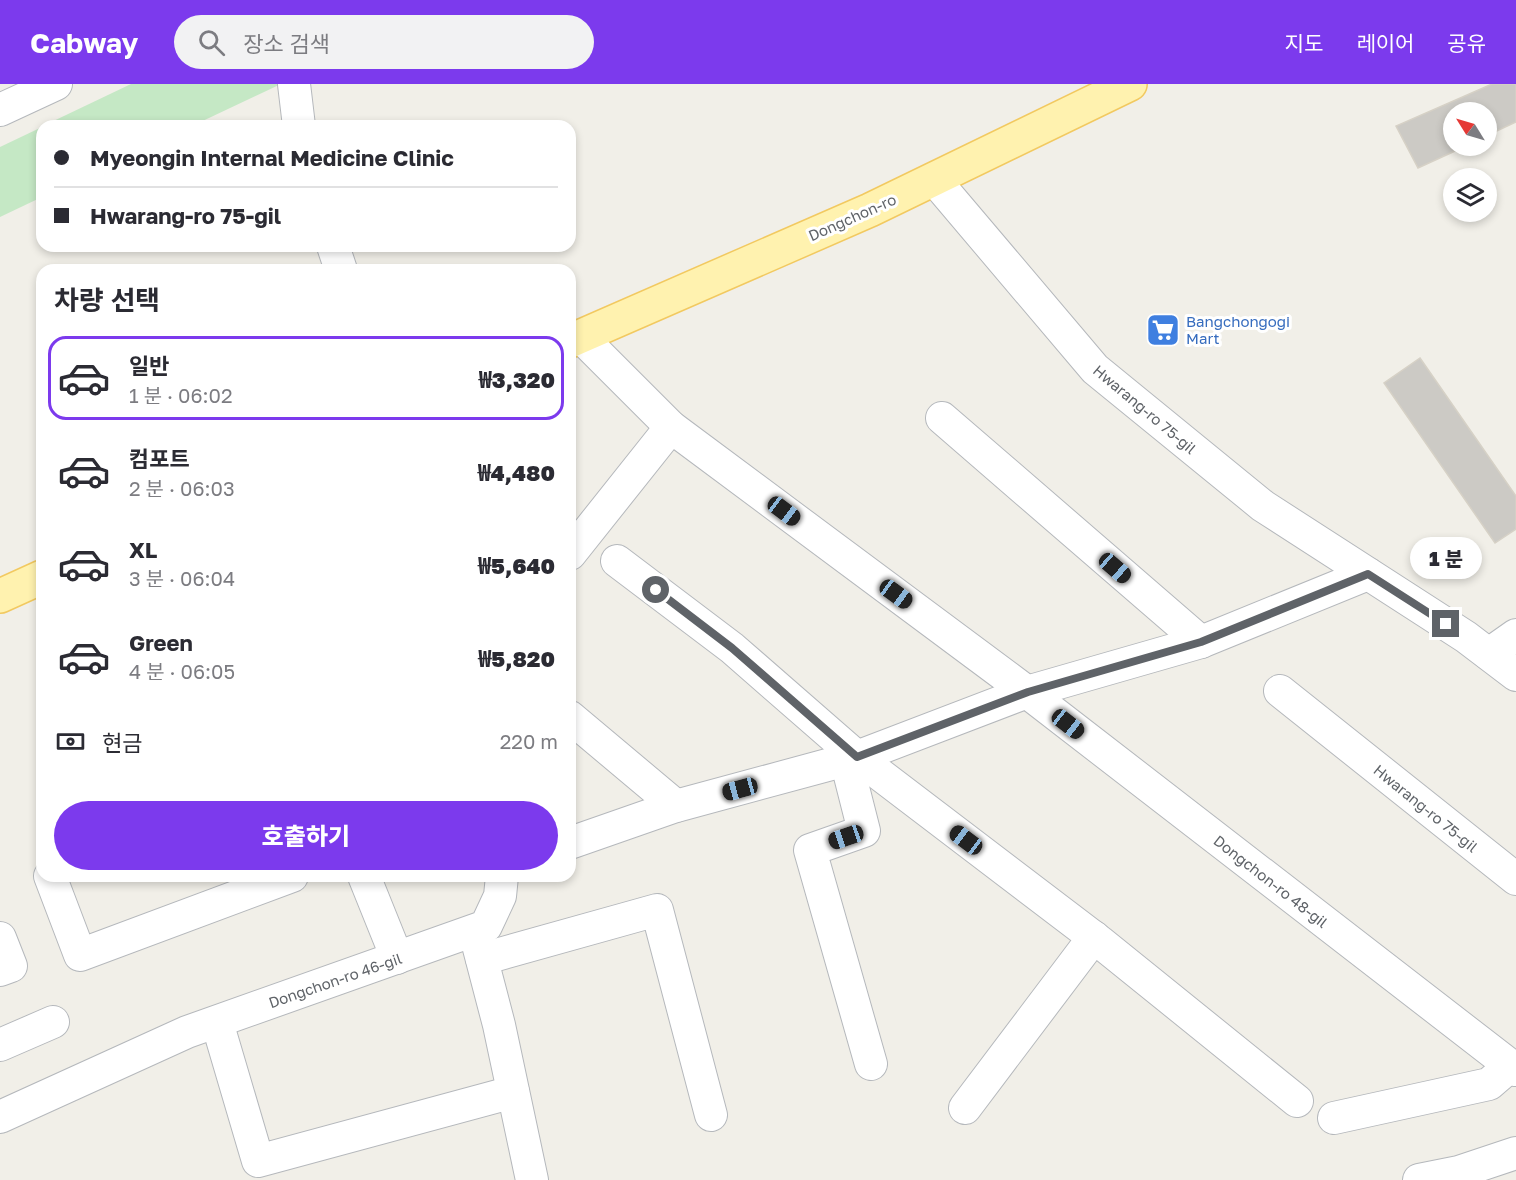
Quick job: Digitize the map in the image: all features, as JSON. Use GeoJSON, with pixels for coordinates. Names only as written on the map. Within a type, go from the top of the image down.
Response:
{"type":"FeatureCollection","features":[{"type":"Feature","properties":{"kind":"main road","name":"Dongchon-ro"},"geometry":{"type":"LineString","coordinates":[[576,339],[870,210],[1130,84]]}},
{"type":"Feature","properties":{"kind":"main road"},"geometry":{"type":"LineString","coordinates":[[0,596],[36,581]]}},
{"type":"Feature","properties":{"kind":"street"},"geometry":{"type":"LineString","coordinates":[[294,84],[298,120]]}},
{"type":"Feature","properties":{"kind":"street"},"geometry":{"type":"LineString","coordinates":[[0,110],[44,87]]}},
{"type":"Feature","properties":{"kind":"street","name":"Hwarang-ro 75-gil"},"geometry":{"type":"LineString","coordinates":[[934,179],[1095,369],[1263,506],[1466,637],[1516,675]]}},
{"type":"Feature","properties":{"kind":"street","name":"Dongchon-ro 48-gil"},"geometry":{"type":"LineString","coordinates":[[576,339],[671,427],[1028,692],[1510,1062]]}},
{"type":"Feature","properties":{"kind":"street"},"geometry":{"type":"LineString","coordinates":[[942,418],[1201,642]]}},
{"type":"Feature","properties":{"kind":"street"},"geometry":{"type":"LineString","coordinates":[[576,546],[671,427]]}},
{"type":"Feature","properties":{"kind":"street"},"geometry":{"type":"LineString","coordinates":[[617,561],[732,648],[851,759],[1097,939],[1297,1101]]}},
{"type":"Feature","properties":{"kind":"street"},"geometry":{"type":"LineString","coordinates":[[576,841],[676,806],[851,759],[1028,692],[1201,642],[1368,574]]}},
{"type":"Feature","properties":{"kind":"street"},"geometry":{"type":"LineString","coordinates":[[1489,654],[1516,635]]}},
{"type":"Feature","properties":{"kind":"street","name":"Hwarang-ro 75-gil"},"geometry":{"type":"LineString","coordinates":[[1280,691],[1516,879]]}},
{"type":"Feature","properties":{"kind":"street"},"geometry":{"type":"LineString","coordinates":[[576,722],[676,806]]}},
{"type":"Feature","properties":{"kind":"street"},"geometry":{"type":"LineString","coordinates":[[851,759],[864,831],[810,850],[871,1064]]}},
{"type":"Feature","properties":{"kind":"street"},"geometry":{"type":"LineString","coordinates":[[52,882],[80,955],[276,882]]}},
{"type":"Feature","properties":{"kind":"street"},"geometry":{"type":"LineString","coordinates":[[366,882],[397,958]]}},
{"type":"Feature","properties":{"kind":"street","name":"Dongchon-ro 46-gil"},"geometry":{"type":"LineString","coordinates":[[0,1117],[134,1055],[217,1022],[397,958],[478,944],[501,896],[502,882]]}},
{"type":"Feature","properties":{"kind":"street"},"geometry":{"type":"LineString","coordinates":[[532,1180],[478,944],[657,910],[711,1115]]}},
{"type":"Feature","properties":{"kind":"street"},"geometry":{"type":"LineString","coordinates":[[0,938],[11,966],[0,970]]}},
{"type":"Feature","properties":{"kind":"street"},"geometry":{"type":"LineString","coordinates":[[965,1108],[1097,939]]}},
{"type":"Feature","properties":{"kind":"street"},"geometry":{"type":"LineString","coordinates":[[0,1046],[53,1022]]}},
{"type":"Feature","properties":{"kind":"street"},"geometry":{"type":"LineString","coordinates":[[217,1022],[258,1161],[513,1092]]}},
{"type":"Feature","properties":{"kind":"street"},"geometry":{"type":"LineString","coordinates":[[1334,1118],[1489,1084],[1510,1062]]}},
{"type":"Feature","properties":{"kind":"street"},"geometry":{"type":"LineString","coordinates":[[1419,1180],[1459,1172],[1516,1153]]}},
{"type":"Feature","properties":{"kind":"green space"},"geometry":{"type":"Polygon","coordinates":[[[131,84],[281,84],[205,120],[56,120],[131,84]]]}},
{"type":"Feature","properties":{"kind":"green space"},"geometry":{"type":"Polygon","coordinates":[[[36,130],[36,200],[0,217],[0,147],[36,130]]]}},
{"type":"Feature","properties":{"kind":"building"},"geometry":{"type":"Polygon","coordinates":[[[1492,84],[1516,84],[1516,122],[1497,131],[1497,102],[1451,102],[1492,84]]]}},
{"type":"Feature","properties":{"kind":"building"},"geometry":{"type":"Polygon","coordinates":[[[1443,105],[1444,156],[1418,168],[1396,126],[1443,105]]]}},
{"type":"Feature","properties":{"kind":"building"},"geometry":{"type":"Polygon","coordinates":[[[1420,358],[1516,496],[1516,529],[1495,543],[1384,383],[1420,358]]]}},
{"type":"Feature","properties":{"kind":"place","name":"Bangchongogi Mart"},"geometry":{"type":"Point","coordinates":[1163,330]}},
{"type":"Feature","properties":{"kind":"route"},"geometry":{"type":"LineString","coordinates":[[656,590],[732,648],[857,757],[1028,692],[1201,642],[1368,574],[1446,624]]}}]}
